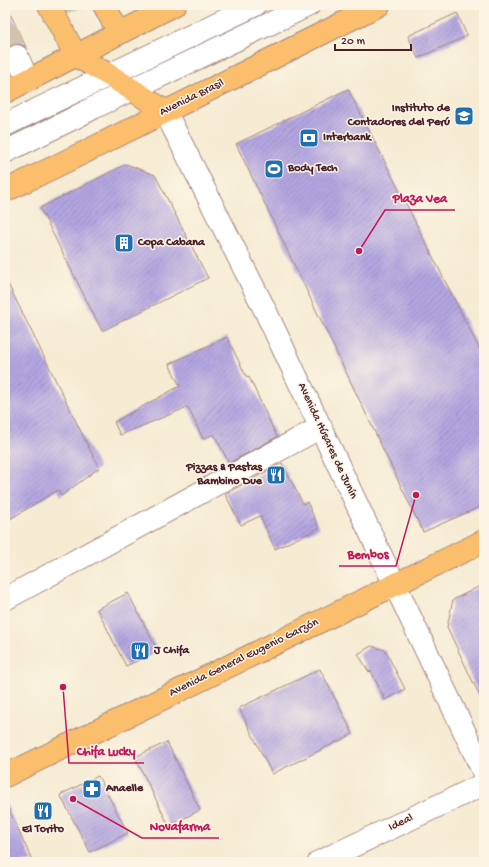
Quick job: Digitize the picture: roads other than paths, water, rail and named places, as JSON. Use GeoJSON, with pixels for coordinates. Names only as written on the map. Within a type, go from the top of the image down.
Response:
{"type":"FeatureCollection","features":[{"type":"Feature","properties":{"kind":"main road"},"geometry":{"type":"LineString","coordinates":[[49,5],[76,56],[109,75],[165,112]]}},
{"type":"Feature","properties":{"kind":"main road"},"geometry":{"type":"LineString","coordinates":[[104,5],[119,33]]}},
{"type":"Feature","properties":{"kind":"main road"},"geometry":{"type":"LineString","coordinates":[[5,92],[174,5]]}},
{"type":"Feature","properties":{"kind":"main road","name":"Avenida Brasil"},"geometry":{"type":"LineString","coordinates":[[5,191],[380,5]]}},
{"type":"Feature","properties":{"kind":"main road","name":"Avenida General Eugenio Garzón"},"geometry":{"type":"LineString","coordinates":[[5,776],[484,541]]}},
{"type":"Feature","properties":{"kind":"street"},"geometry":{"type":"LineString","coordinates":[[5,125],[255,5]]}},
{"type":"Feature","properties":{"kind":"street"},"geometry":{"type":"LineString","coordinates":[[5,152],[310,5]]}},
{"type":"Feature","properties":{"kind":"street"},"geometry":{"type":"LineString","coordinates":[[17,56],[28,81]]}},
{"type":"Feature","properties":{"kind":"street","name":"Avenida Húsares de Junín"},"geometry":{"type":"LineString","coordinates":[[165,112],[261,301],[484,773]]}},
{"type":"Feature","properties":{"kind":"street"},"geometry":{"type":"LineString","coordinates":[[7,598],[321,427]]}},
{"type":"Feature","properties":{"kind":"street","name":"Ideal"},"geometry":{"type":"LineString","coordinates":[[319,862],[484,784]]}},
{"type":"Feature","properties":{"kind":"tunnel"},"geometry":{"type":"LineString","coordinates":[[5,26],[17,56]]}},
{"type":"Feature","properties":{"kind":"place","name":"Instituto de Contadores del Perú"},"geometry":{"type":"Point","coordinates":[464,116]}},
{"type":"Feature","properties":{"kind":"place","name":"Interbank"},"geometry":{"type":"Point","coordinates":[309,138]}},
{"type":"Feature","properties":{"kind":"place","name":"Body Tech"},"geometry":{"type":"Point","coordinates":[274,169]}},
{"type":"Feature","properties":{"kind":"place","name":"Copa Cabana"},"geometry":{"type":"Point","coordinates":[124,243]}},
{"type":"Feature","properties":{"kind":"place","name":"Plaza Vea"},"geometry":{"type":"Point","coordinates":[359,251]}},
{"type":"Feature","properties":{"kind":"place","name":"Pizzas & Pastas Bambino Due"},"geometry":{"type":"Point","coordinates":[276,475]}},
{"type":"Feature","properties":{"kind":"place","name":"Bembos"},"geometry":{"type":"Point","coordinates":[416,495]}},
{"type":"Feature","properties":{"kind":"place","name":"J Chifa"},"geometry":{"type":"Point","coordinates":[140,651]}},
{"type":"Feature","properties":{"kind":"place","name":"Chifa Lucky"},"geometry":{"type":"Point","coordinates":[63,687]}},
{"type":"Feature","properties":{"kind":"place","name":"Anaelle"},"geometry":{"type":"Point","coordinates":[92,789]}},
{"type":"Feature","properties":{"kind":"place","name":"Novafarma"},"geometry":{"type":"Point","coordinates":[73,799]}},
{"type":"Feature","properties":{"kind":"place","name":"El Torito"},"geometry":{"type":"Point","coordinates":[43,811]}}]}
